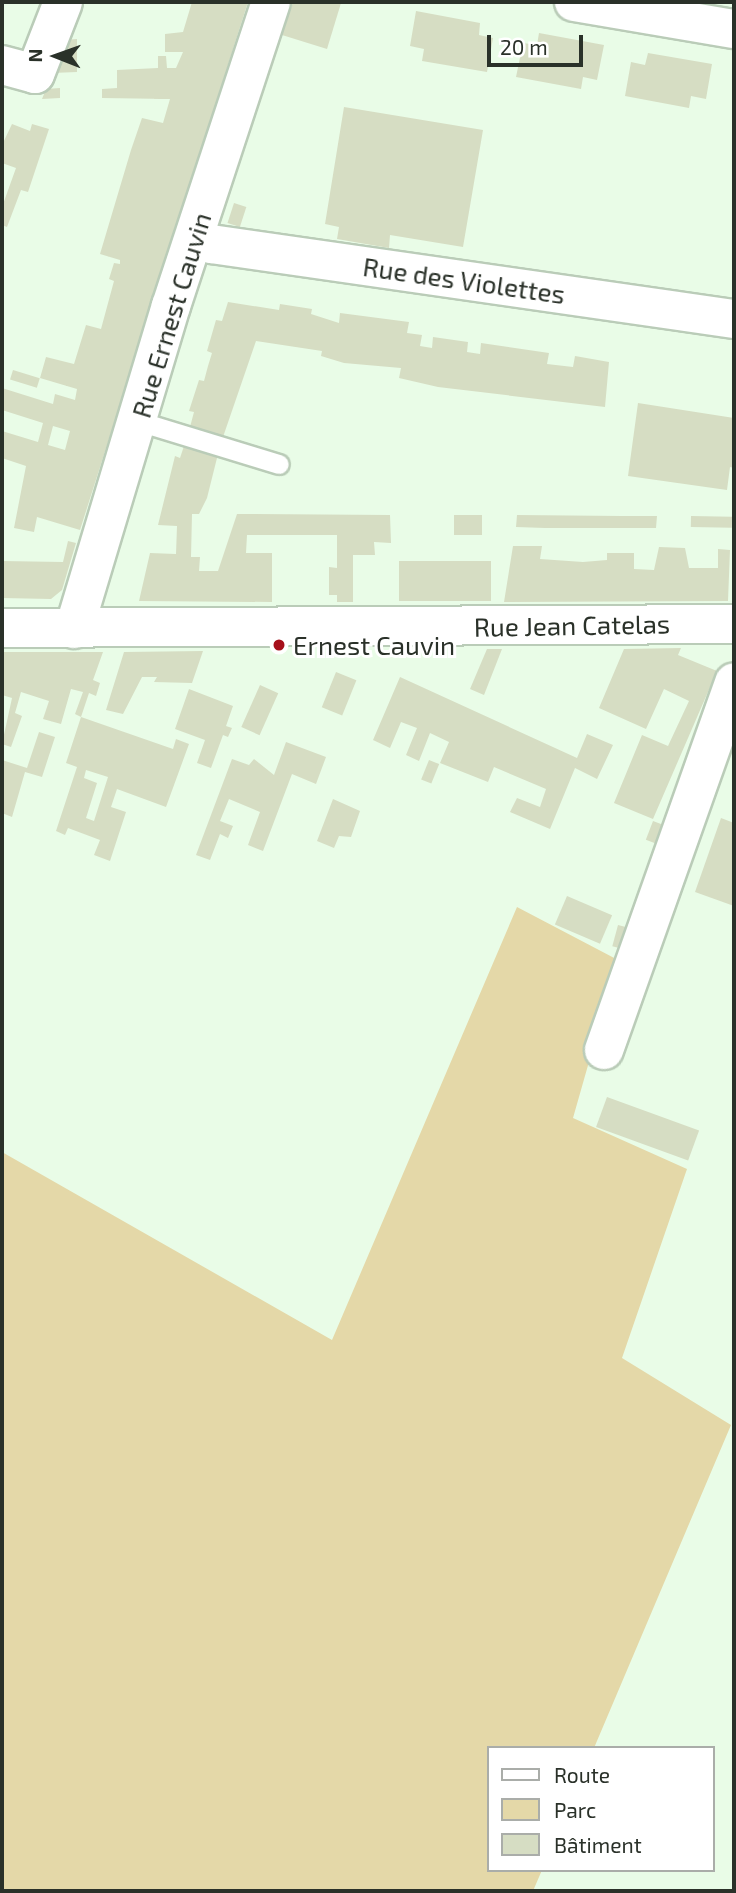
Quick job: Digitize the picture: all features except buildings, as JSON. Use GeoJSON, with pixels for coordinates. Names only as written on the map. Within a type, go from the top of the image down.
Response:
{"type":"FeatureCollection","features":[{"type":"Feature","properties":{"kind":"street"},"geometry":{"type":"LineString","coordinates":[[2,65],[35,74],[63,2]]}},
{"type":"Feature","properties":{"kind":"street","name":"Rue Ernest Cauvin"},"geometry":{"type":"LineString","coordinates":[[74,629],[195,236],[271,2]]}},
{"type":"Feature","properties":{"kind":"street"},"geometry":{"type":"LineString","coordinates":[[574,2],[734,29]]}},
{"type":"Feature","properties":{"kind":"street","name":"Rue des Violettes"},"geometry":{"type":"LineString","coordinates":[[195,236],[211,244],[734,318]]}},
{"type":"Feature","properties":{"kind":"street","name":"Rue Jean Catelas"},"geometry":{"type":"LineString","coordinates":[[2,628],[734,624]]}},
{"type":"Feature","properties":{"kind":"street"},"geometry":{"type":"LineString","coordinates":[[604,1050],[734,682]]}},
{"type":"Feature","properties":{"kind":"lane"},"geometry":{"type":"LineString","coordinates":[[138,421],[279,464]]}},
{"type":"Feature","properties":{"kind":"green space"},"geometry":{"type":"Polygon","coordinates":[[[517,907],[618,960],[573,1118],[687,1169],[622,1358],[731,1425],[595,1746],[488,1746],[488,1872],[541,1872],[533,1891],[2,1891],[2,1152],[332,1340],[517,907]]]}},
{"type":"Feature","properties":{"kind":"place","name":"Ernest Cauvin"},"geometry":{"type":"Point","coordinates":[279,645]}}]}
